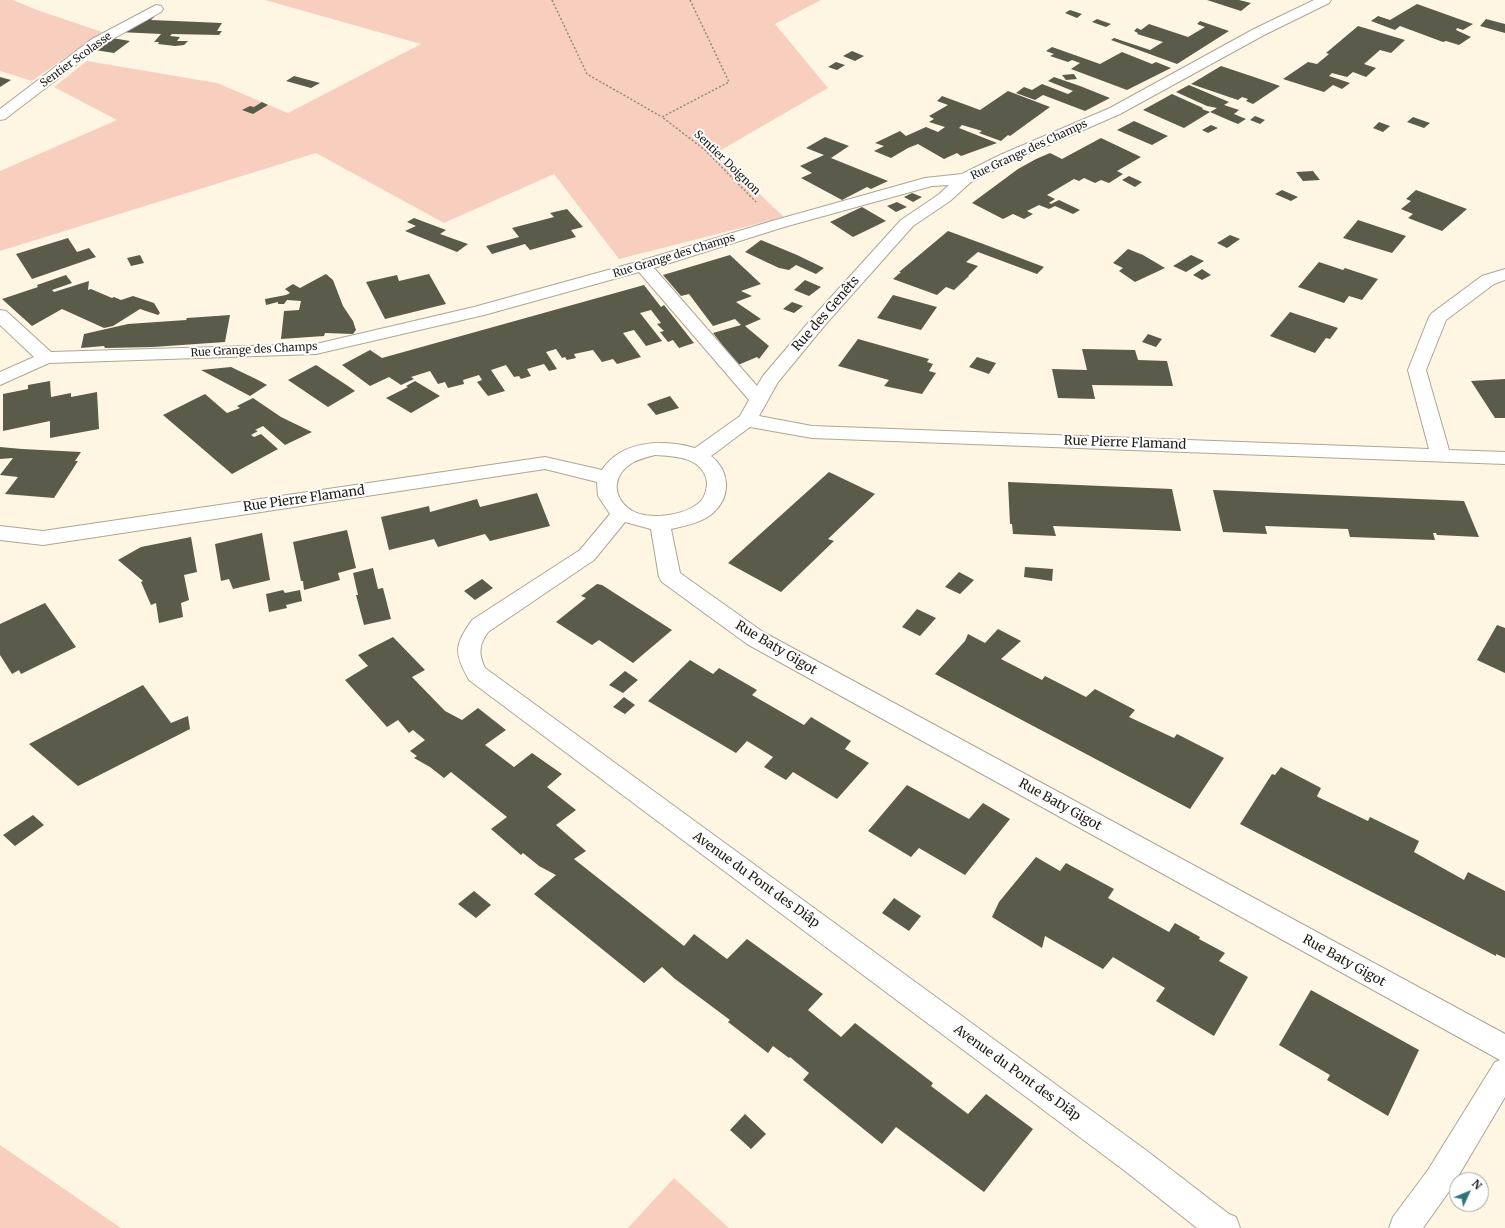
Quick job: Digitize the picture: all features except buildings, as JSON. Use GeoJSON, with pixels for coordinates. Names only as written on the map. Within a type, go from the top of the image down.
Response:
{"type":"FeatureCollection","features":[{"type":"Feature","properties":{"kind":"street","name":"Rue Grange des Champs"},"geometry":{"type":"LineString","coordinates":[[46,358],[316,349],[478,311],[643,266],[778,224],[931,181],[965,179],[1006,158],[1115,110],[1259,32],[1324,0]]}},
{"type":"Feature","properties":{"kind":"street","name":"Sentier Scolasse"},"geometry":{"type":"LineString","coordinates":[[0,116],[97,42],[156,9]]}},
{"type":"Feature","properties":{"kind":"street","name":"Rue des Genêts"},"geometry":{"type":"LineString","coordinates":[[697,456],[747,420],[770,380],[819,321],[907,223],[944,198],[965,179]]}},
{"type":"Feature","properties":{"kind":"street"},"geometry":{"type":"LineString","coordinates":[[643,266],[759,400]]}},
{"type":"Feature","properties":{"kind":"street"},"geometry":{"type":"LineString","coordinates":[[1441,456],[1416,370],[1438,317],[1488,280],[1505,274]]}},
{"type":"Feature","properties":{"kind":"street"},"geometry":{"type":"LineString","coordinates":[[0,315],[46,358],[0,379]]}},
{"type":"Feature","properties":{"kind":"street","name":"Rue Pierre Flamand"},"geometry":{"type":"LineString","coordinates":[[747,420],[812,432],[1505,458]]}},
{"type":"Feature","properties":{"kind":"street"},"geometry":{"type":"LineString","coordinates":[[655,449],[677,450],[697,456],[711,467],[718,481],[715,497],[703,510],[683,520],[660,523],[638,520],[620,513],[607,496],[606,478],[617,464],[634,454],[655,449]]}},
{"type":"Feature","properties":{"kind":"street","name":"Rue Pierre Flamand"},"geometry":{"type":"LineString","coordinates":[[0,533],[43,538],[545,463],[606,478]]}},
{"type":"Feature","properties":{"kind":"street","name":"Avenue du Pont des Diâp"},"geometry":{"type":"LineString","coordinates":[[620,513],[607,532],[586,555],[480,626],[469,641],[468,658],[477,674],[1129,1156],[1218,1225],[1225,1228]]}},
{"type":"Feature","properties":{"kind":"street","name":"Rue Baty Gigot"},"geometry":{"type":"LineString","coordinates":[[660,523],[670,577],[755,638],[1505,1049]]}},
{"type":"Feature","properties":{"kind":"street"},"geometry":{"type":"LineString","coordinates":[[1404,1228],[1439,1180],[1505,1071]]}},
{"type":"Feature","properties":{"kind":"path","name":"Sentier Doignon"},"geometry":{"type":"LineString","coordinates":[[552,0],[587,74],[662,117],[705,150],[778,224]]}},
{"type":"Feature","properties":{"kind":"path"},"geometry":{"type":"LineString","coordinates":[[662,117],[729,82],[690,0]]}},
{"type":"Feature","properties":{"kind":"shaded area"},"geometry":{"type":"Polygon","coordinates":[[[0,0],[13,0],[37,10],[102,32],[32,81],[0,71],[0,0]]]}},
{"type":"Feature","properties":{"kind":"shaded area"},"geometry":{"type":"Polygon","coordinates":[[[265,0],[821,0],[775,24],[828,88],[716,153],[784,217],[619,259],[554,174],[444,223],[316,153],[0,251],[0,171],[117,120],[54,87],[87,61],[217,83],[288,113],[421,44],[265,0]]]}},
{"type":"Feature","properties":{"kind":"shaded area"},"geometry":{"type":"Polygon","coordinates":[[[0,1145],[121,1228],[0,1228],[0,1145]]]}},
{"type":"Feature","properties":{"kind":"shaded area"},"geometry":{"type":"Polygon","coordinates":[[[674,1178],[729,1228],[628,1228],[674,1178]]]}}]}
